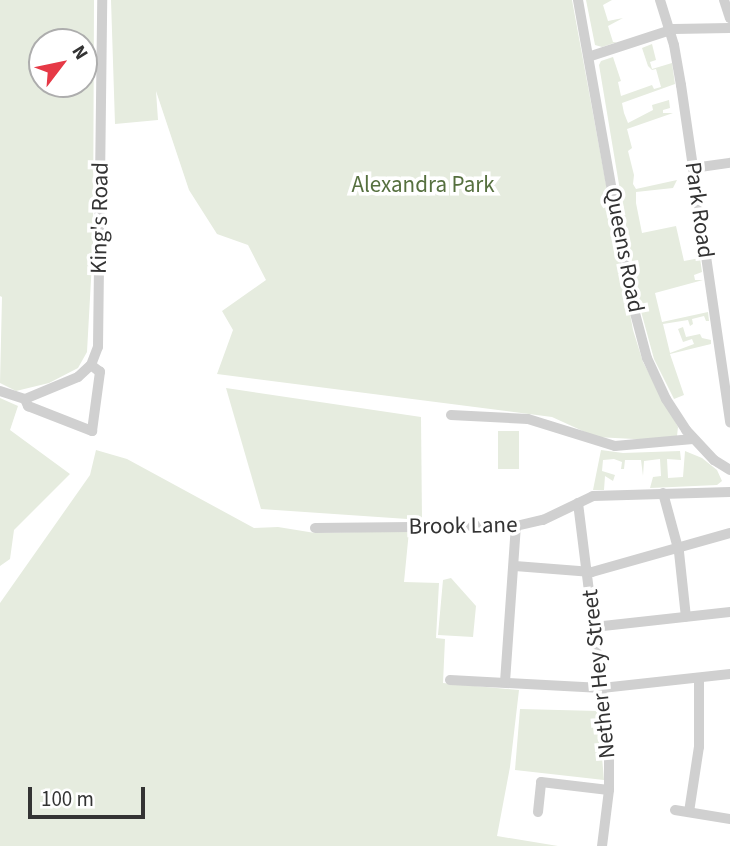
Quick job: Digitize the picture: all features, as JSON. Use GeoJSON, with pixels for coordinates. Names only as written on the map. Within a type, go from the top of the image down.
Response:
{"type":"FeatureCollection","features":[{"type":"Feature","properties":{"kind":"street","name":"King's Road"},"geometry":{"type":"LineString","coordinates":[[25,399],[28,406],[92,431],[100,372],[91,365],[99,334],[102,0]]}},
{"type":"Feature","properties":{"kind":"street","name":"Queens Road"},"geometry":{"type":"LineString","coordinates":[[578,0],[591,56],[617,218],[638,325],[657,382],[693,439],[714,460],[730,470]]}},
{"type":"Feature","properties":{"kind":"street","name":"Park Road"},"geometry":{"type":"LineString","coordinates":[[660,0],[670,31],[693,169],[726,369],[730,422]]}},
{"type":"Feature","properties":{"kind":"street"},"geometry":{"type":"LineString","coordinates":[[724,0],[730,18]]}},
{"type":"Feature","properties":{"kind":"street"},"geometry":{"type":"LineString","coordinates":[[591,56],[670,31],[730,28]]}},
{"type":"Feature","properties":{"kind":"street"},"geometry":{"type":"LineString","coordinates":[[693,169],[730,163]]}},
{"type":"Feature","properties":{"kind":"street"},"geometry":{"type":"LineString","coordinates":[[0,391],[25,399],[78,377],[91,365]]}},
{"type":"Feature","properties":{"kind":"street"},"geometry":{"type":"LineString","coordinates":[[451,415],[528,419],[615,446],[693,439]]}},
{"type":"Feature","properties":{"kind":"street","name":"Brook Lane"},"geometry":{"type":"LineString","coordinates":[[315,528],[516,526],[543,520],[593,496],[730,492]]}},
{"type":"Feature","properties":{"kind":"street"},"geometry":{"type":"LineString","coordinates":[[663,493],[677,547],[686,617]]}},
{"type":"Feature","properties":{"kind":"street","name":"Nether Hey Street"},"geometry":{"type":"LineString","coordinates":[[578,503],[609,752],[609,790],[602,846]]}},
{"type":"Feature","properties":{"kind":"street"},"geometry":{"type":"LineString","coordinates":[[505,682],[516,526]]}},
{"type":"Feature","properties":{"kind":"street"},"geometry":{"type":"LineString","coordinates":[[515,566],[588,571],[730,533]]}},
{"type":"Feature","properties":{"kind":"street"},"geometry":{"type":"LineString","coordinates":[[594,627],[730,612]]}},
{"type":"Feature","properties":{"kind":"street"},"geometry":{"type":"LineString","coordinates":[[450,680],[602,688],[730,674]]}},
{"type":"Feature","properties":{"kind":"street"},"geometry":{"type":"LineString","coordinates":[[689,812],[699,747],[699,678]]}},
{"type":"Feature","properties":{"kind":"street"},"geometry":{"type":"LineString","coordinates":[[538,812],[541,782],[609,790]]}},
{"type":"Feature","properties":{"kind":"street"},"geometry":{"type":"LineString","coordinates":[[675,810],[730,819]]}},
{"type":"Feature","properties":{"kind":"green space"},"geometry":{"type":"Polygon","coordinates":[[[0,0],[94,0],[94,28],[28,28],[28,98],[94,98],[93,244],[87,352],[78,368],[49,383],[16,391],[0,383],[0,0]]]}},
{"type":"Feature","properties":{"kind":"green space","name":"Alexandra Park"},"geometry":{"type":"Polygon","coordinates":[[[111,0],[572,0],[633,330],[643,362],[678,427],[677,436],[653,440],[596,437],[552,417],[217,374],[233,330],[222,311],[266,280],[248,245],[217,234],[189,190],[156,91],[158,120],[115,124],[111,0]]]}},
{"type":"Feature","properties":{"kind":"green space"},"geometry":{"type":"Polygon","coordinates":[[[586,0],[612,0],[603,5],[608,21],[623,18],[608,26],[613,42],[617,42],[602,47],[595,45],[586,0]]]}},
{"type":"Feature","properties":{"kind":"green space"},"geometry":{"type":"Polygon","coordinates":[[[652,44],[656,60],[650,62],[652,69],[672,63],[675,84],[622,103],[624,113],[628,123],[653,110],[652,105],[669,100],[670,108],[663,110],[663,113],[673,113],[627,129],[632,148],[628,151],[634,175],[633,184],[636,189],[677,180],[673,188],[636,192],[636,203],[642,233],[676,226],[684,261],[700,258],[702,272],[694,275],[695,280],[703,280],[655,293],[662,322],[708,312],[709,321],[706,321],[704,316],[692,319],[693,324],[690,326],[688,320],[663,324],[670,353],[694,344],[692,339],[683,342],[678,329],[683,327],[686,337],[700,334],[702,338],[711,340],[711,344],[670,354],[684,395],[674,399],[654,359],[639,304],[599,65],[601,61],[613,57],[621,81],[618,82],[621,96],[652,85],[654,89],[661,87],[656,69],[652,70],[648,66],[642,48],[652,44]]]}},
{"type":"Feature","properties":{"kind":"green space"},"geometry":{"type":"Polygon","coordinates":[[[226,388],[421,417],[422,520],[261,509],[226,388]]]}},
{"type":"Feature","properties":{"kind":"green space"},"geometry":{"type":"Polygon","coordinates":[[[0,398],[18,406],[10,430],[70,474],[14,530],[10,559],[0,566],[0,398]]]}},
{"type":"Feature","properties":{"kind":"green space"},"geometry":{"type":"Polygon","coordinates":[[[498,431],[519,431],[519,469],[498,469],[498,431]]]}},
{"type":"Feature","properties":{"kind":"green space"},"geometry":{"type":"Polygon","coordinates":[[[96,450],[127,459],[254,528],[278,527],[315,533],[409,531],[404,582],[439,583],[436,638],[445,639],[443,683],[519,690],[510,767],[497,836],[558,846],[0,846],[0,603],[90,475],[96,450]]]}},
{"type":"Feature","properties":{"kind":"green space"},"geometry":{"type":"Polygon","coordinates":[[[601,450],[623,453],[680,451],[681,460],[667,459],[668,478],[683,477],[685,451],[702,458],[717,470],[722,481],[717,485],[650,488],[653,477],[661,476],[660,459],[644,461],[643,476],[641,460],[625,460],[624,469],[621,469],[622,462],[614,459],[603,460],[602,471],[615,475],[613,481],[605,476],[604,490],[593,490],[601,450]]]}},
{"type":"Feature","properties":{"kind":"green space"},"geometry":{"type":"Polygon","coordinates":[[[451,578],[476,606],[473,637],[438,635],[443,580],[451,578]]]}},
{"type":"Feature","properties":{"kind":"green space"},"geometry":{"type":"Polygon","coordinates":[[[520,709],[598,711],[604,780],[515,770],[520,709]]]}}]}
